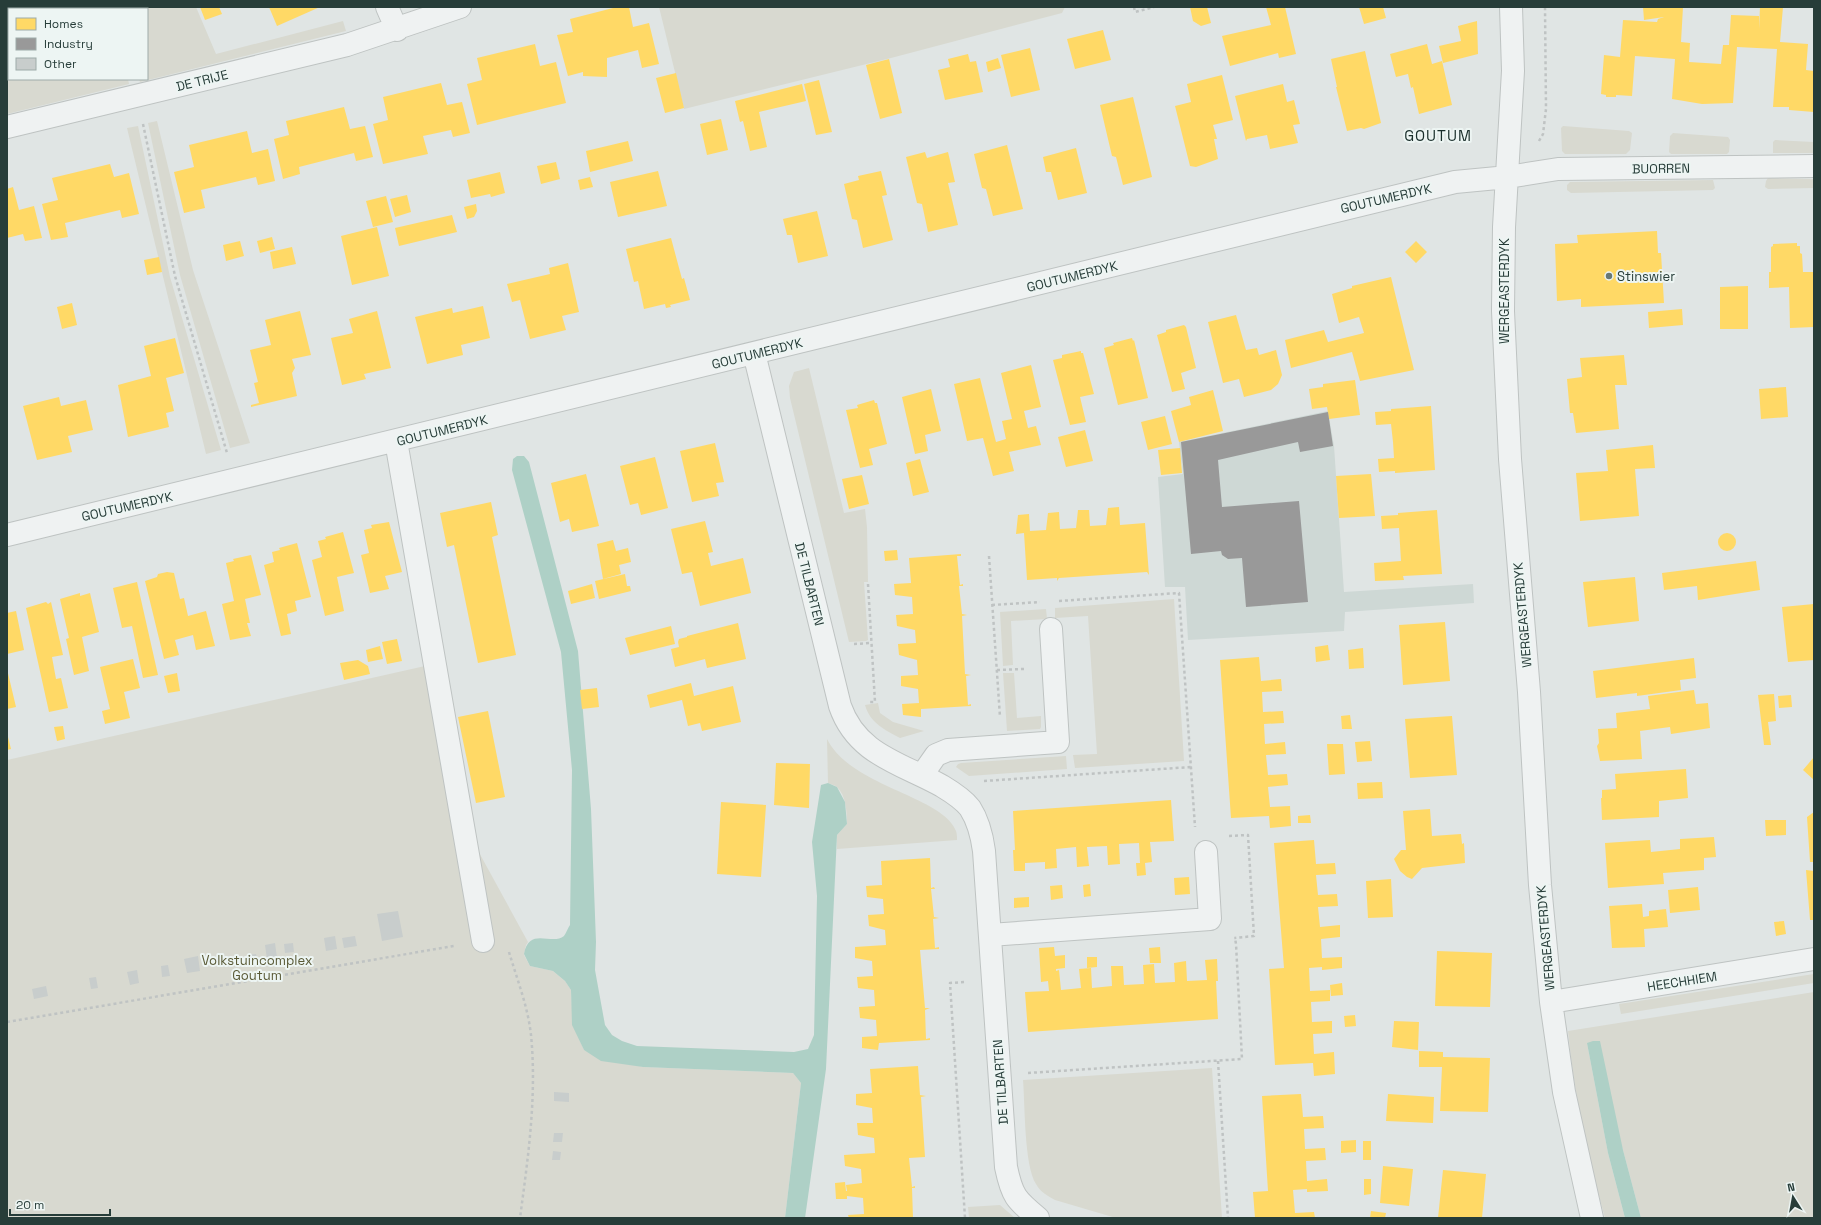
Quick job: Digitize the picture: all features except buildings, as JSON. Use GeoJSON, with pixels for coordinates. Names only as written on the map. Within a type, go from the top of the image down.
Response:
{"type":"FeatureCollection","features":[{"type":"Feature","properties":{"kind":"street"},"geometry":{"type":"LineString","coordinates":[[387,7],[397,30]]}},
{"type":"Feature","properties":{"kind":"street","name":"DE TRIJE"},"geometry":{"type":"LineString","coordinates":[[7,127],[347,45],[397,30],[460,7]]}},
{"type":"Feature","properties":{"kind":"street","name":"WERGEASTERDYK"},"geometry":{"type":"LineString","coordinates":[[1510,7],[1513,71],[1504,227],[1502,311],[1510,458],[1529,692],[1540,885],[1551,1002],[1564,1092],[1592,1218]]}},
{"type":"Feature","properties":{"kind":"street","name":"BUORREN"},"geometry":{"type":"LineString","coordinates":[[1508,177],[1558,169],[1814,166]]}},
{"type":"Feature","properties":{"kind":"street","name":"GOUTUMERDYK"},"geometry":{"type":"LineString","coordinates":[[7,535],[396,441],[1383,198],[1455,182],[1508,177]]}},
{"type":"Feature","properties":{"kind":"street","name":"DE TILBARTEN"},"geometry":{"type":"LineString","coordinates":[[754,353],[840,706],[845,721],[862,742],[885,758],[922,775],[954,794],[970,808],[980,827],[984,851],[1006,1167],[1010,1186],[1019,1202],[1038,1218]]}},
{"type":"Feature","properties":{"kind":"street"},"geometry":{"type":"LineString","coordinates":[[396,441],[483,941]]}},
{"type":"Feature","properties":{"kind":"street"},"geometry":{"type":"LineString","coordinates":[[922,775],[936,755],[948,750],[1058,742],[1051,629]]}},
{"type":"Feature","properties":{"kind":"street"},"geometry":{"type":"LineString","coordinates":[[990,935],[1210,919],[1206,852]]}},
{"type":"Feature","properties":{"kind":"street","name":"HEECHHIEM"},"geometry":{"type":"LineString","coordinates":[[1551,1002],[1814,960]]}},
{"type":"Feature","properties":{"kind":"path"},"geometry":{"type":"LineString","coordinates":[[1134,7],[1135,12],[1154,7]]}},
{"type":"Feature","properties":{"kind":"path"},"geometry":{"type":"LineString","coordinates":[[137,96],[175,276],[235,480]]}},
{"type":"Feature","properties":{"kind":"path"},"geometry":{"type":"LineString","coordinates":[[989,556],[1002,746]]}},
{"type":"Feature","properties":{"kind":"path"},"geometry":{"type":"LineString","coordinates":[[840,706],[875,702],[868,584]]}},
{"type":"Feature","properties":{"kind":"path"},"geometry":{"type":"LineString","coordinates":[[1057,601],[1179,593],[1195,833]]}},
{"type":"Feature","properties":{"kind":"path"},"geometry":{"type":"LineString","coordinates":[[992,605],[1043,602]]}},
{"type":"Feature","properties":{"kind":"path"},"geometry":{"type":"LineString","coordinates":[[954,794],[976,781],[1191,767]]}},
{"type":"Feature","properties":{"kind":"path"},"geometry":{"type":"LineString","coordinates":[[1210,919],[1221,932],[1221,939],[1254,936],[1248,835],[1225,836]]}},
{"type":"Feature","properties":{"kind":"path"},"geometry":{"type":"LineString","coordinates":[[7,1022],[504,937],[524,1000],[531,1034],[533,1070],[531,1114],[528,1161],[520,1218]]}},
{"type":"Feature","properties":{"kind":"path"},"geometry":{"type":"LineString","coordinates":[[999,1074],[1242,1059],[1236,938]]}},
{"type":"Feature","properties":{"kind":"path"},"geometry":{"type":"LineString","coordinates":[[965,1218],[950,983],[993,979]]}},
{"type":"Feature","properties":{"kind":"path"},"geometry":{"type":"LineString","coordinates":[[1218,1061],[1228,1218]]}},
{"type":"Feature","properties":{"kind":"shaded area"},"geometry":{"type":"Polygon","coordinates":[[[1328,411],[1334,446],[1344,592],[1473,584],[1474,603],[1345,612],[1344,631],[1188,640],[1185,587],[1165,587],[1158,477],[1183,474],[1179,442],[1328,411]]]}},
{"type":"Feature","properties":{"kind":"shaded area"},"geometry":{"type":"Polygon","coordinates":[[[517,456],[524,456],[529,462],[578,651],[591,809],[596,942],[595,970],[605,1025],[612,1035],[622,1041],[637,1046],[794,1052],[808,1049],[814,1035],[817,896],[812,842],[821,785],[828,783],[837,787],[845,802],[847,824],[837,835],[826,1069],[805,1218],[785,1218],[801,1083],[793,1073],[643,1067],[601,1061],[584,1050],[572,1025],[571,990],[565,981],[553,971],[530,966],[524,954],[531,941],[541,938],[553,939],[564,936],[570,925],[572,770],[561,652],[512,470],[513,459],[517,456]]]}},
{"type":"Feature","properties":{"kind":"shaded area"},"geometry":{"type":"Polygon","coordinates":[[[1600,1041],[1623,1150],[1641,1218],[1625,1218],[1608,1153],[1587,1043],[1600,1041]]]}},
{"type":"Feature","properties":{"kind":"green space"},"geometry":{"type":"Polygon","coordinates":[[[196,7],[216,54],[343,21],[346,31],[140,82],[139,80],[148,80],[148,8],[124,8],[196,7]]]}},
{"type":"Feature","properties":{"kind":"green space"},"geometry":{"type":"Polygon","coordinates":[[[659,7],[1065,7],[1062,13],[891,58],[684,109],[659,7]]]}},
{"type":"Feature","properties":{"kind":"green space"},"geometry":{"type":"Polygon","coordinates":[[[7,27],[8,80],[128,80],[129,84],[7,114],[7,27]]]}},
{"type":"Feature","properties":{"kind":"green space"},"geometry":{"type":"Polygon","coordinates":[[[157,121],[193,270],[250,443],[230,448],[180,275],[148,123],[157,121]]]}},
{"type":"Feature","properties":{"kind":"green space"},"geometry":{"type":"Polygon","coordinates":[[[138,126],[170,277],[221,450],[206,454],[127,128],[138,126]]]}},
{"type":"Feature","properties":{"kind":"green space"},"geometry":{"type":"Polygon","coordinates":[[[1563,126],[1629,131],[1632,133],[1630,150],[1626,154],[1565,154],[1562,151],[1561,128],[1563,126]]]}},
{"type":"Feature","properties":{"kind":"green space"},"geometry":{"type":"Polygon","coordinates":[[[1673,133],[1728,137],[1730,140],[1729,152],[1727,154],[1671,154],[1669,152],[1670,136],[1673,133]]]}},
{"type":"Feature","properties":{"kind":"green space"},"geometry":{"type":"Polygon","coordinates":[[[1775,140],[1814,142],[1814,153],[1773,153],[1773,142],[1775,140]]]}},
{"type":"Feature","properties":{"kind":"green space"},"geometry":{"type":"Polygon","coordinates":[[[1768,178],[1814,179],[1814,188],[1768,189],[1765,187],[1768,178]]]}},
{"type":"Feature","properties":{"kind":"green space"},"geometry":{"type":"Polygon","coordinates":[[[1713,180],[1715,188],[1713,190],[1571,193],[1567,190],[1567,185],[1570,182],[1713,180]]]}},
{"type":"Feature","properties":{"kind":"green space"},"geometry":{"type":"Polygon","coordinates":[[[809,368],[844,513],[865,509],[867,527],[868,582],[864,582],[868,640],[866,641],[849,642],[790,398],[789,386],[794,372],[809,368]]]}},
{"type":"Feature","properties":{"kind":"green space","name":"Volkstuincomplex Goutum"},"geometry":{"type":"Polygon","coordinates":[[[410,465],[456,719],[476,847],[528,942],[524,955],[530,966],[553,971],[565,981],[571,990],[573,1025],[584,1050],[643,1067],[793,1073],[801,1083],[785,1218],[7,1218],[7,760],[425,666],[410,465]]]}},
{"type":"Feature","properties":{"kind":"green space"},"geometry":{"type":"Polygon","coordinates":[[[1174,599],[1184,761],[1075,768],[1073,755],[1097,754],[1088,616],[1055,618],[1055,608],[1174,599]]]}},
{"type":"Feature","properties":{"kind":"green space"},"geometry":{"type":"Polygon","coordinates":[[[1046,609],[1047,619],[1011,621],[1013,665],[1003,666],[1000,612],[1046,609]]]}},
{"type":"Feature","properties":{"kind":"green space"},"geometry":{"type":"Polygon","coordinates":[[[1003,673],[1014,673],[1017,718],[1041,716],[1040,729],[1007,731],[1003,673]]]}},
{"type":"Feature","properties":{"kind":"green space"},"geometry":{"type":"Polygon","coordinates":[[[878,703],[880,713],[893,722],[924,731],[900,738],[889,732],[870,717],[865,705],[878,703]]]}},
{"type":"Feature","properties":{"kind":"green space"},"geometry":{"type":"Polygon","coordinates":[[[827,739],[839,755],[855,769],[916,799],[948,819],[956,831],[957,840],[837,849],[837,835],[847,824],[847,815],[844,799],[840,790],[836,786],[828,783],[827,739]]]}},
{"type":"Feature","properties":{"kind":"green space"},"geometry":{"type":"Polygon","coordinates":[[[1066,756],[1067,769],[969,776],[956,767],[961,763],[1066,756]]]}},
{"type":"Feature","properties":{"kind":"green space"},"geometry":{"type":"Polygon","coordinates":[[[1814,974],[1814,983],[1621,1014],[1619,1004],[1814,974]]]}},
{"type":"Feature","properties":{"kind":"green space"},"geometry":{"type":"Polygon","coordinates":[[[1814,992],[1814,1218],[1641,1218],[1623,1150],[1587,1043],[1608,1153],[1625,1218],[1605,1218],[1582,1126],[1568,1031],[1814,992]]]}},
{"type":"Feature","properties":{"kind":"green space"},"geometry":{"type":"Polygon","coordinates":[[[1212,1068],[1222,1218],[1116,1218],[1055,1200],[1044,1194],[1038,1187],[1032,1175],[1027,1150],[1023,1080],[1212,1068]]]}},
{"type":"Feature","properties":{"kind":"green space"},"geometry":{"type":"Polygon","coordinates":[[[1000,1205],[1015,1218],[969,1218],[968,1207],[1000,1205]]]}},
{"type":"Feature","properties":{"kind":"place","name":"Stinswier"},"geometry":{"type":"Point","coordinates":[1609,276]}},
{"type":"Feature","properties":{"kind":"district","name":"GOUTUM"},"geometry":{"type":"Point","coordinates":[1438,136]}}]}
